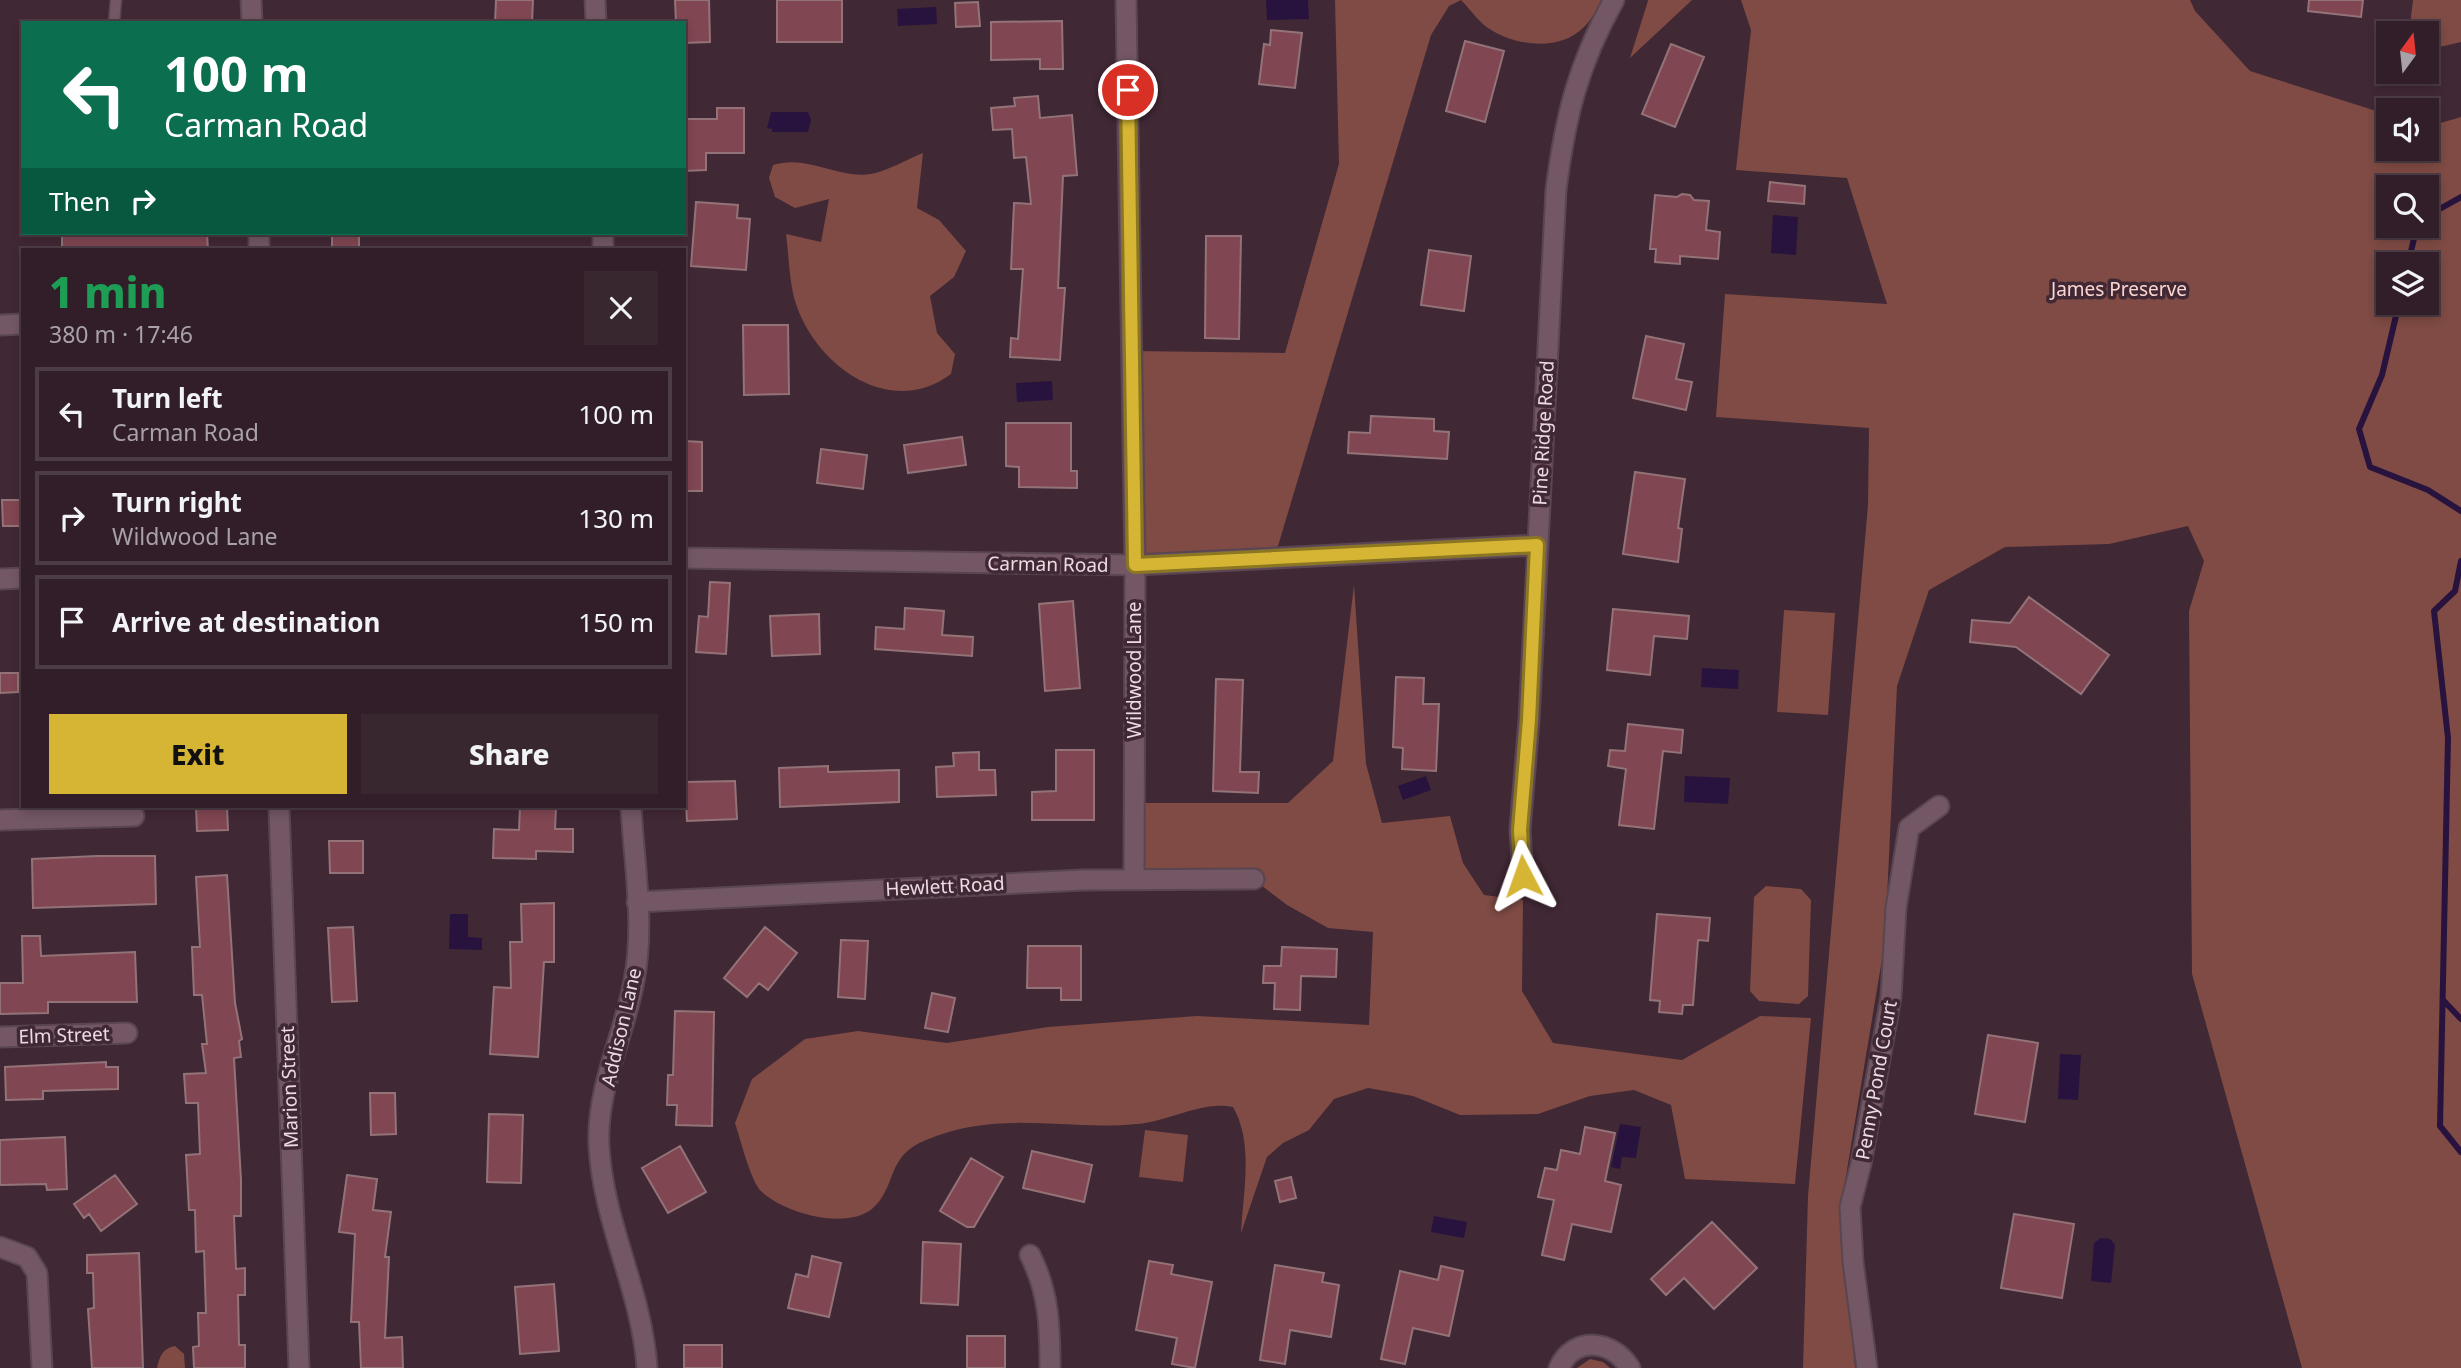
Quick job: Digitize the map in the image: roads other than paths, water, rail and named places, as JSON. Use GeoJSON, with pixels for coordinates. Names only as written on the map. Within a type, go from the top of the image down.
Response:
{"type":"FeatureCollection","features":[{"type":"Feature","properties":{"kind":"street"},"geometry":{"type":"LineString","coordinates":[[251,0],[252,21]]}},
{"type":"Feature","properties":{"kind":"street"},"geometry":{"type":"LineString","coordinates":[[595,0],[596,21]]}},
{"type":"Feature","properties":{"kind":"street","name":"Wildwood Lane"},"geometry":{"type":"LineString","coordinates":[[1126,0],[1135,565],[1133,878]]}},
{"type":"Feature","properties":{"kind":"street","name":"Pine Ridge Road"},"geometry":{"type":"LineString","coordinates":[[1523,876],[1520,830],[1529,720],[1556,190],[1564,124],[1587,50],[1614,0]]}},
{"type":"Feature","properties":{"kind":"street"},"geometry":{"type":"LineString","coordinates":[[0,325],[21,324]]}},
{"type":"Feature","properties":{"kind":"street","name":"Carman Road"},"geometry":{"type":"LineString","coordinates":[[686,558],[1135,565],[1537,545]]}},
{"type":"Feature","properties":{"kind":"street"},"geometry":{"type":"LineString","coordinates":[[0,579],[21,578]]}},
{"type":"Feature","properties":{"kind":"street","name":"Penny Pond Court"},"geometry":{"type":"LineString","coordinates":[[1867,1368],[1857,1308],[1850,1207],[1891,997],[1901,862],[1909,828],[1939,806]]}},
{"type":"Feature","properties":{"kind":"street","name":"Marion Street"},"geometry":{"type":"LineString","coordinates":[[279,808],[299,1368]]}},
{"type":"Feature","properties":{"kind":"street","name":"Addison Lane"},"geometry":{"type":"LineString","coordinates":[[631,808],[639,942],[634,982],[608,1070],[599,1144],[605,1198],[638,1303],[648,1368]]}},
{"type":"Feature","properties":{"kind":"street"},"geometry":{"type":"LineString","coordinates":[[0,820],[134,816]]}},
{"type":"Feature","properties":{"kind":"street","name":"Hewlett Road"},"geometry":{"type":"LineString","coordinates":[[637,902],[1133,878],[1254,879]]}},
{"type":"Feature","properties":{"kind":"street","name":"Elm Street"},"geometry":{"type":"LineString","coordinates":[[0,1037],[127,1033]]}},
{"type":"Feature","properties":{"kind":"street"},"geometry":{"type":"LineString","coordinates":[[0,1247],[27,1257],[37,1273],[42,1368]]}},
{"type":"Feature","properties":{"kind":"street"},"geometry":{"type":"LineString","coordinates":[[1030,1255],[1042,1277],[1047,1297],[1050,1368]]}},
{"type":"Feature","properties":{"kind":"street"},"geometry":{"type":"LineString","coordinates":[[1559,1368],[1567,1355],[1589,1345],[1613,1349],[1630,1368]]}},
{"type":"Feature","properties":{"kind":"lane"},"geometry":{"type":"LineString","coordinates":[[114,21],[116,0]]}},
{"type":"Feature","properties":{"kind":"waterway"},"geometry":{"type":"LineString","coordinates":[[2439,209],[2461,197]]}},
{"type":"Feature","properties":{"kind":"waterway"},"geometry":{"type":"LineString","coordinates":[[2411,252],[2414,238]]}},
{"type":"Feature","properties":{"kind":"waterway"},"geometry":{"type":"LineString","coordinates":[[2396,315],[2382,375],[2359,429],[2370,467],[2428,490],[2461,511]]}},
{"type":"Feature","properties":{"kind":"waterway"},"geometry":{"type":"LineString","coordinates":[[2461,561],[2455,591],[2434,611],[2448,738],[2440,1126],[2461,1152]]}},
{"type":"Feature","properties":{"kind":"waterway"},"geometry":{"type":"LineString","coordinates":[[2443,1000],[2461,1019]]}},
{"type":"Feature","properties":{"kind":"park label","name":"James Preserve"},"geometry":{"type":"Point","coordinates":[2119,289]}}]}
